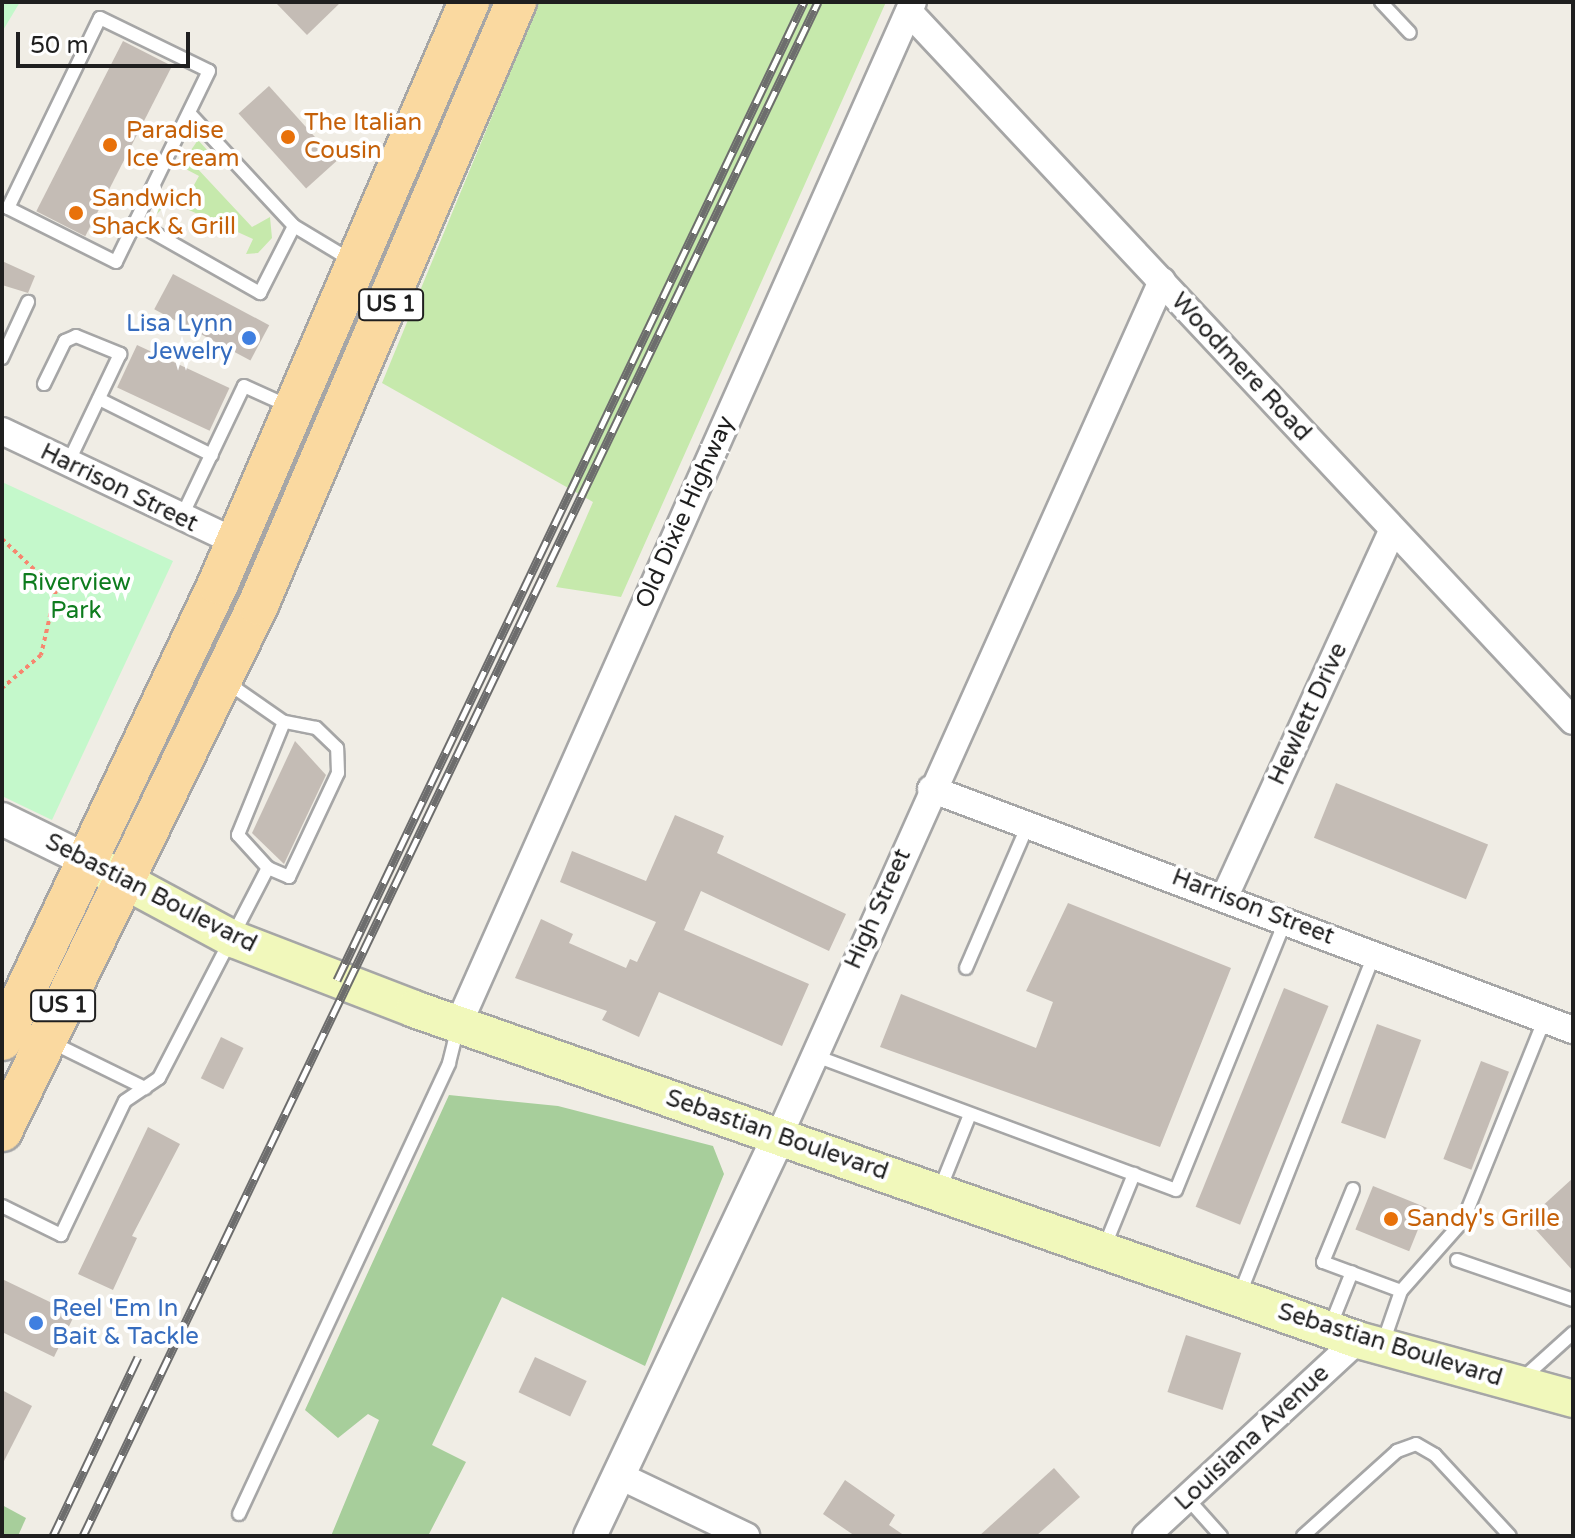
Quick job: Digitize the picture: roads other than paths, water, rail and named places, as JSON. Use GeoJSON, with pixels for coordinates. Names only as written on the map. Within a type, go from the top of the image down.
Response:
{"type":"FeatureCollection","features":[{"type":"Feature","properties":{"kind":"main road","name":"US 1"},"geometry":{"type":"LineString","coordinates":[[2,1040],[236,542],[391,189],[469,2]]}},
{"type":"Feature","properties":{"kind":"main road","name":"US 1"},"geometry":{"type":"LineString","coordinates":[[2,1131],[222,679],[418,244],[516,2]]}},
{"type":"Feature","properties":{"kind":"main road"},"geometry":{"type":"LineString","coordinates":[[391,189],[397,219],[418,244]]}},
{"type":"Feature","properties":{"kind":"main road"},"geometry":{"type":"LineString","coordinates":[[357,267],[370,301],[374,343]]}},
{"type":"Feature","properties":{"kind":"main road","name":"Sebastian Boulevard"},"geometry":{"type":"LineString","coordinates":[[88,861],[233,939],[459,1023],[1356,1339],[1573,1399]]}},
{"type":"Feature","properties":{"kind":"street","name":"Woodmere Road"},"geometry":{"type":"LineString","coordinates":[[911,7],[1392,531],[1573,721]]}},
{"type":"Feature","properties":{"kind":"street","name":"Old Dixie Highway"},"geometry":{"type":"LineString","coordinates":[[459,1023],[911,7]]}},
{"type":"Feature","properties":{"kind":"street","name":"High Street"},"geometry":{"type":"LineString","coordinates":[[590,1536],[779,1136],[931,789],[1162,281]]}},
{"type":"Feature","properties":{"kind":"street","name":"Harrison Street"},"geometry":{"type":"LineString","coordinates":[[2,431],[236,542]]}},
{"type":"Feature","properties":{"kind":"street","name":"Hewlett Drive"},"geometry":{"type":"LineString","coordinates":[[1225,896],[1392,531]]}},
{"type":"Feature","properties":{"kind":"street","name":"Harrison Street"},"geometry":{"type":"LineString","coordinates":[[931,789],[1225,896],[1573,1030]]}},
{"type":"Feature","properties":{"kind":"street","name":"Sebastian Boulevard"},"geometry":{"type":"LineString","coordinates":[[2,819],[88,861]]}},
{"type":"Feature","properties":{"kind":"street","name":"Louisiana Avenue"},"geometry":{"type":"LineString","coordinates":[[1146,1536],[1356,1339]]}},
{"type":"Feature","properties":{"kind":"street"},"geometry":{"type":"LineString","coordinates":[[620,1476],[746,1536]]}},
{"type":"Feature","properties":{"kind":"lane"},"geometry":{"type":"LineString","coordinates":[[1381,2],[1410,33]]}},
{"type":"Feature","properties":{"kind":"lane"},"geometry":{"type":"LineString","coordinates":[[100,18],[209,71],[189,113],[116,262],[5,206],[100,18]]}},
{"type":"Feature","properties":{"kind":"lane"},"geometry":{"type":"LineString","coordinates":[[189,113],[294,226],[357,267]]}},
{"type":"Feature","properties":{"kind":"lane"},"geometry":{"type":"LineString","coordinates":[[135,222],[260,293],[294,226]]}},
{"type":"Feature","properties":{"kind":"lane"},"geometry":{"type":"LineString","coordinates":[[2,358],[28,302]]}},
{"type":"Feature","properties":{"kind":"lane"},"geometry":{"type":"LineString","coordinates":[[44,384],[65,341],[90,338],[120,354],[68,463]]}},
{"type":"Feature","properties":{"kind":"lane"},"geometry":{"type":"LineString","coordinates":[[181,518],[244,386],[295,409]]}},
{"type":"Feature","properties":{"kind":"lane"},"geometry":{"type":"LineString","coordinates":[[99,399],[212,455]]}},
{"type":"Feature","properties":{"kind":"lane"},"geometry":{"type":"LineString","coordinates":[[222,679],[284,722],[316,728],[337,748],[338,773],[300,841],[289,877],[268,868],[238,835],[284,722]]}},
{"type":"Feature","properties":{"kind":"lane"},"geometry":{"type":"LineString","coordinates":[[271,757],[281,771]]}},
{"type":"Feature","properties":{"kind":"lane"},"geometry":{"type":"LineString","coordinates":[[257,793],[266,803]]}},
{"type":"Feature","properties":{"kind":"lane"},"geometry":{"type":"LineString","coordinates":[[966,968],[1028,825]]}},
{"type":"Feature","properties":{"kind":"lane"},"geometry":{"type":"LineString","coordinates":[[2,1206],[61,1235],[125,1101],[159,1078],[268,868]]}},
{"type":"Feature","properties":{"kind":"lane"},"geometry":{"type":"LineString","coordinates":[[813,1055],[969,1117],[1033,1133],[1176,1190],[1286,919]]}},
{"type":"Feature","properties":{"kind":"lane"},"geometry":{"type":"LineString","coordinates":[[1239,1298],[1375,953]]}},
{"type":"Feature","properties":{"kind":"lane"},"geometry":{"type":"LineString","coordinates":[[1356,1339],[1463,1221],[1545,1018]]}},
{"type":"Feature","properties":{"kind":"lane"},"geometry":{"type":"LineString","coordinates":[[239,1514],[449,1063],[459,1023]]}},
{"type":"Feature","properties":{"kind":"lane"},"geometry":{"type":"LineString","coordinates":[[46,1039],[145,1088]]}},
{"type":"Feature","properties":{"kind":"lane"},"geometry":{"type":"LineString","coordinates":[[938,1192],[969,1117]]}},
{"type":"Feature","properties":{"kind":"lane"},"geometry":{"type":"LineString","coordinates":[[1103,1251],[1134,1174]]}},
{"type":"Feature","properties":{"kind":"lane"},"geometry":{"type":"LineString","coordinates":[[1353,1189],[1323,1262],[1401,1291]]}},
{"type":"Feature","properties":{"kind":"lane"},"geometry":{"type":"LineString","coordinates":[[1457,1260],[1573,1300]]}},
{"type":"Feature","properties":{"kind":"lane"},"geometry":{"type":"LineString","coordinates":[[1352,1272],[1356,1339]]}},
{"type":"Feature","properties":{"kind":"lane"},"geometry":{"type":"LineString","coordinates":[[1517,1384],[1573,1333]]}},
{"type":"Feature","properties":{"kind":"lane"},"geometry":{"type":"LineString","coordinates":[[1303,1536],[1397,1451],[1416,1444],[1510,1536]]}},
{"type":"Feature","properties":{"kind":"lane"},"geometry":{"type":"LineString","coordinates":[[1187,1498],[1221,1536]]}},
{"type":"Feature","properties":{"kind":"railway"},"geometry":{"type":"LineString","coordinates":[[337,980],[804,2]]}},
{"type":"Feature","properties":{"kind":"railway"},"geometry":{"type":"LineString","coordinates":[[83,1536],[818,2]]}},
{"type":"Feature","properties":{"kind":"railway"},"geometry":{"type":"LineString","coordinates":[[53,1536],[138,1357]]}},
{"type":"Feature","properties":{"kind":"place","name":"The Italian Cousin"},"geometry":{"type":"Point","coordinates":[288,137]}},
{"type":"Feature","properties":{"kind":"place","name":"Paradise Ice Cream"},"geometry":{"type":"Point","coordinates":[110,145]}},
{"type":"Feature","properties":{"kind":"place","name":"Sandwich Shack & Grill"},"geometry":{"type":"Point","coordinates":[76,213]}},
{"type":"Feature","properties":{"kind":"place","name":"Lisa Lynn Jewelry"},"geometry":{"type":"Point","coordinates":[249,338]}},
{"type":"Feature","properties":{"kind":"place","name":"Sandy's Grille"},"geometry":{"type":"Point","coordinates":[1391,1219]}},
{"type":"Feature","properties":{"kind":"place","name":"Reel 'Em In Bait & Tackle"},"geometry":{"type":"Point","coordinates":[36,1323]}},
{"type":"Feature","properties":{"kind":"park label","name":"Riverview Park"},"geometry":{"type":"Point","coordinates":[76,597]}}]}
